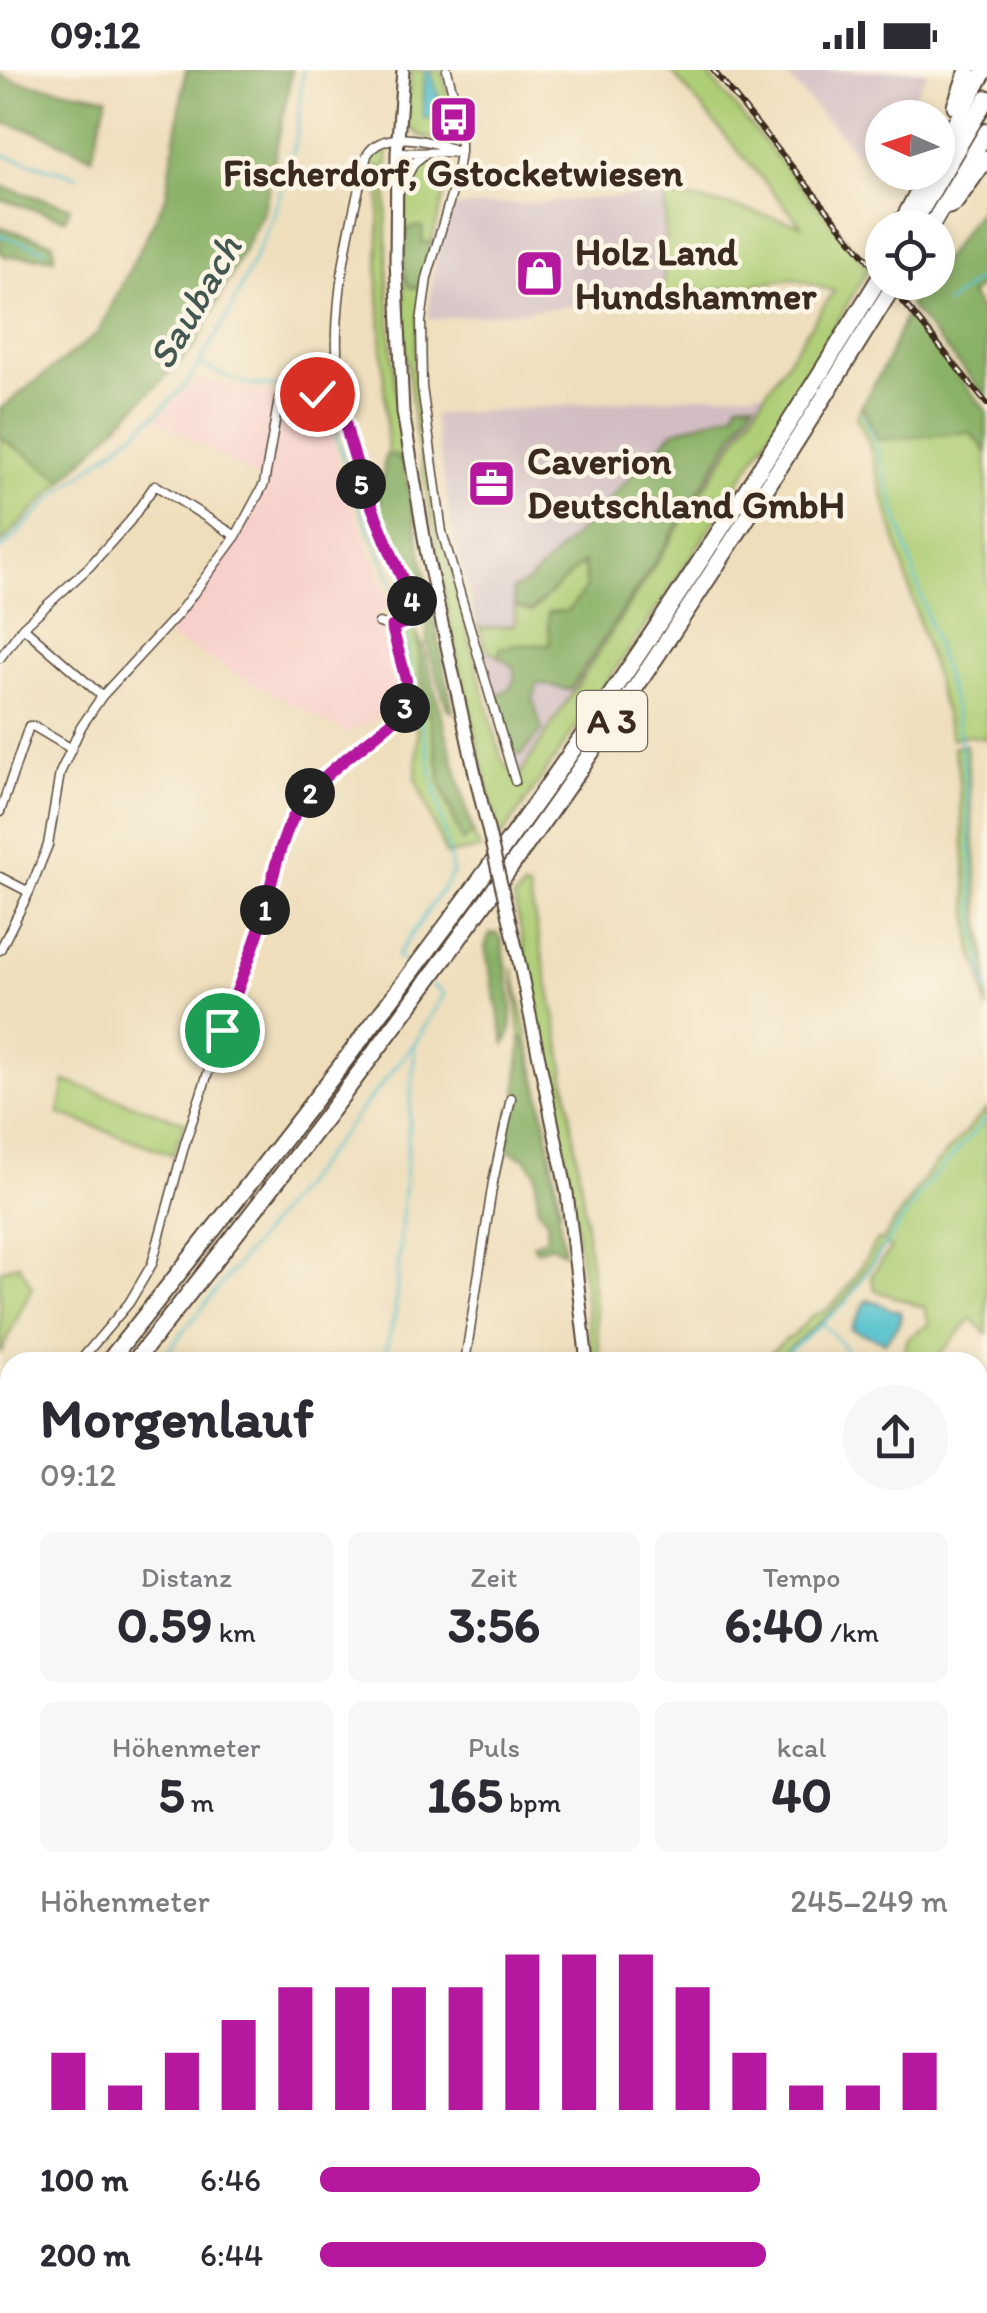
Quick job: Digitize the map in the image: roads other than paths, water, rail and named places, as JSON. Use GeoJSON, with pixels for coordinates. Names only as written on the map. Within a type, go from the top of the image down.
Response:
{"type":"FeatureCollection","features":[{"type":"Feature","properties":{"kind":"highway"},"geometry":{"type":"LineString","coordinates":[[955,103],[968,70]]}},
{"type":"Feature","properties":{"kind":"highway"},"geometry":{"type":"LineString","coordinates":[[955,123],[985,70]]}},
{"type":"Feature","properties":{"kind":"highway"},"geometry":{"type":"LineString","coordinates":[[922,210],[987,98]]}},
{"type":"Feature","properties":{"kind":"highway"},"geometry":{"type":"LineString","coordinates":[[940,210],[987,131]]}},
{"type":"Feature","properties":{"kind":"highway"},"geometry":{"type":"LineString","coordinates":[[940,210],[955,204],[987,158]]}},
{"type":"Feature","properties":{"kind":"highway","name":"A 3"},"geometry":{"type":"LineString","coordinates":[[852,322],[865,289]]}},
{"type":"Feature","properties":{"kind":"highway","name":"A 3"},"geometry":{"type":"LineString","coordinates":[[116,1352],[206,1240],[539,799],[770,454],[866,300]]}},
{"type":"Feature","properties":{"kind":"highway","name":"A 3"},"geometry":{"type":"LineString","coordinates":[[142,1352],[434,972],[614,718],[783,464],[885,300]]}},
{"type":"Feature","properties":{"kind":"main road"},"geometry":{"type":"LineString","coordinates":[[403,70],[396,198],[403,412],[426,555],[516,947],[567,1193],[585,1352]]}},
{"type":"Feature","properties":{"kind":"street"},"geometry":{"type":"LineString","coordinates":[[447,70],[460,121],[460,152],[427,278],[421,322],[422,387],[442,532],[515,781]]}},
{"type":"Feature","properties":{"kind":"street"},"geometry":{"type":"LineString","coordinates":[[379,623],[400,624],[416,618],[361,484],[338,391],[338,302],[346,236],[366,155],[372,145],[379,141],[425,154],[460,152]]}},
{"type":"Feature","properties":{"kind":"street"},"geometry":{"type":"LineString","coordinates":[[398,146],[438,144],[460,152]]}},
{"type":"Feature","properties":{"kind":"street"},"geometry":{"type":"LineString","coordinates":[[396,198],[408,172],[425,154]]}},
{"type":"Feature","properties":{"kind":"street"},"geometry":{"type":"LineString","coordinates":[[0,950],[48,845],[60,773],[80,727],[102,696],[178,614],[236,536],[264,484],[279,398],[338,391]]}},
{"type":"Feature","properties":{"kind":"street"},"geometry":{"type":"LineString","coordinates":[[0,658],[23,627],[89,566],[130,521],[156,485],[236,536]]}},
{"type":"Feature","properties":{"kind":"street"},"geometry":{"type":"LineString","coordinates":[[87,1352],[129,1303],[152,1264],[185,1144],[255,943],[288,823],[326,776],[405,709],[400,624]]}},
{"type":"Feature","properties":{"kind":"street"},"geometry":{"type":"LineString","coordinates":[[23,627],[102,696]]}},
{"type":"Feature","properties":{"kind":"street"},"geometry":{"type":"LineString","coordinates":[[0,812],[29,726],[70,748]]}},
{"type":"Feature","properties":{"kind":"street"},"geometry":{"type":"LineString","coordinates":[[0,877],[29,892]]}},
{"type":"Feature","properties":{"kind":"street"},"geometry":{"type":"LineString","coordinates":[[466,1352],[511,1098]]}},
{"type":"Feature","properties":{"kind":"water"},"geometry":{"type":"Polygon","coordinates":[[[430,70],[442,111],[426,120],[425,71],[430,70]]]}},
{"type":"Feature","properties":{"kind":"water"},"geometry":{"type":"Polygon","coordinates":[[[867,1300],[899,1311],[899,1323],[885,1342],[851,1329],[867,1300]]]}},
{"type":"Feature","properties":{"kind":"waterway","name":"Saubach"},"geometry":{"type":"LineString","coordinates":[[0,550],[54,497],[157,414],[189,381],[228,316],[272,220],[296,142],[303,70]]}},
{"type":"Feature","properties":{"kind":"waterway"},"geometry":{"type":"LineString","coordinates":[[0,154],[79,177]]}},
{"type":"Feature","properties":{"kind":"waterway"},"geometry":{"type":"LineString","coordinates":[[0,235],[45,250]]}},
{"type":"Feature","properties":{"kind":"waterway"},"geometry":{"type":"LineString","coordinates":[[945,305],[987,272]]}},
{"type":"Feature","properties":{"kind":"waterway"},"geometry":{"type":"LineString","coordinates":[[200,363],[228,378],[255,385],[314,384],[327,408],[352,487],[397,594],[453,873],[397,956],[410,967]]}},
{"type":"Feature","properties":{"kind":"waterway"},"geometry":{"type":"LineString","coordinates":[[862,414],[876,445],[954,706],[966,787],[977,931],[987,991]]}},
{"type":"Feature","properties":{"kind":"waterway"},"geometry":{"type":"LineString","coordinates":[[385,1352],[395,1313],[415,1043],[444,994],[432,985]]}},
{"type":"Feature","properties":{"kind":"waterway"},"geometry":{"type":"LineString","coordinates":[[167,1352],[414,1044]]}},
{"type":"Feature","properties":{"kind":"waterway"},"geometry":{"type":"LineString","coordinates":[[787,1352],[845,1304],[924,1188],[987,1118]]}},
{"type":"Feature","properties":{"kind":"waterway"},"geometry":{"type":"LineString","coordinates":[[823,1324],[846,1352]]}},
{"type":"Feature","properties":{"kind":"railway"},"geometry":{"type":"LineString","coordinates":[[713,70],[865,256]]}},
{"type":"Feature","properties":{"kind":"railway"},"geometry":{"type":"LineString","coordinates":[[902,300],[987,404]]}},
{"type":"Feature","properties":{"kind":"place","name":"Fischerdorf, Gstocketwiesen"},"geometry":{"type":"Point","coordinates":[453,119]}},
{"type":"Feature","properties":{"kind":"place","name":"Holz Land Hundshammer"},"geometry":{"type":"Point","coordinates":[540,274]}},
{"type":"Feature","properties":{"kind":"place","name":"Caverion Deutschland GmbH"},"geometry":{"type":"Point","coordinates":[492,483]}}]}
